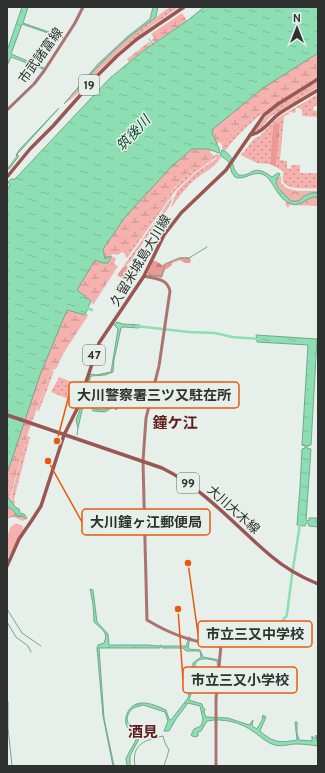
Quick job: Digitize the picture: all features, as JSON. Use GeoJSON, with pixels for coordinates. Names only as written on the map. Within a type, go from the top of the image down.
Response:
{"type":"FeatureCollection","features":[{"type":"Feature","properties":{"kind":"main road","name":"市武諸富線"},"geometry":{"type":"LineString","coordinates":[[7,110],[34,84],[44,71],[76,23],[83,7]]}},
{"type":"Feature","properties":{"kind":"main road","name":"19"},"geometry":{"type":"LineString","coordinates":[[7,177],[30,149],[117,56],[137,39],[184,7]]}},
{"type":"Feature","properties":{"kind":"main road","name":"久留米城島大川線"},"geometry":{"type":"LineString","coordinates":[[7,566],[19,539],[41,506],[64,435],[77,409],[99,343],[144,276],[171,223],[226,170],[259,121],[269,110],[318,79]]}},
{"type":"Feature","properties":{"kind":"main road","name":"久留米城島大川線"},"geometry":{"type":"LineString","coordinates":[[250,135],[260,132],[280,113],[318,90]]}},
{"type":"Feature","properties":{"kind":"main road"},"geometry":{"type":"LineString","coordinates":[[144,276],[164,281],[168,285],[170,293],[159,366],[146,418],[143,461],[147,620],[168,632],[191,641],[221,645],[215,716],[216,766]]}},
{"type":"Feature","properties":{"kind":"main road","name":"大川大木線"},"geometry":{"type":"LineString","coordinates":[[7,415],[162,468],[187,482],[208,498],[272,557],[290,570],[318,584]]}},
{"type":"Feature","properties":{"kind":"green space"},"geometry":{"type":"Polygon","coordinates":[[[170,7],[179,7],[129,43],[77,94],[64,104],[99,65],[128,37],[170,7]]]}},
{"type":"Feature","properties":{"kind":"green space"},"geometry":{"type":"Polygon","coordinates":[[[182,13],[187,21],[154,43],[152,40],[154,38],[151,34],[182,13]]]}},
{"type":"Feature","properties":{"kind":"green space"},"geometry":{"type":"Polygon","coordinates":[[[318,38],[318,74],[275,101],[250,119],[241,123],[222,144],[219,142],[216,145],[215,138],[208,127],[318,38]]]}},
{"type":"Feature","properties":{"kind":"green space"},"geometry":{"type":"Polygon","coordinates":[[[149,42],[152,44],[129,62],[127,59],[149,42]]]}},
{"type":"Feature","properties":{"kind":"green space"},"geometry":{"type":"Polygon","coordinates":[[[318,74],[318,77],[293,92],[256,119],[244,129],[225,151],[222,149],[222,144],[227,137],[241,123],[250,119],[275,101],[318,74]]]}},
{"type":"Feature","properties":{"kind":"green space"},"geometry":{"type":"Polygon","coordinates":[[[318,81],[318,87],[270,117],[259,130],[254,131],[275,108],[318,81]]]}},
{"type":"Feature","properties":{"kind":"green space"},"geometry":{"type":"Polygon","coordinates":[[[318,94],[318,106],[314,106],[313,110],[317,111],[317,117],[302,116],[302,109],[296,108],[295,113],[289,112],[289,115],[284,117],[280,160],[287,161],[287,168],[291,169],[291,165],[300,165],[300,173],[318,173],[318,189],[290,187],[283,182],[283,171],[276,167],[280,124],[273,125],[270,164],[257,163],[241,155],[254,139],[261,135],[272,123],[281,116],[318,94]]]}},
{"type":"Feature","properties":{"kind":"green space"},"geometry":{"type":"Polygon","coordinates":[[[277,123],[280,124],[276,167],[270,164],[273,125],[277,123]]]}},
{"type":"Feature","properties":{"kind":"green space"},"geometry":{"type":"Polygon","coordinates":[[[194,135],[211,150],[210,152],[214,156],[190,172],[173,189],[126,254],[122,252],[118,255],[113,254],[111,256],[116,258],[114,264],[118,266],[93,305],[91,301],[72,294],[115,219],[194,135]]]}},
{"type":"Feature","properties":{"kind":"green space"},"geometry":{"type":"Polygon","coordinates":[[[217,154],[221,157],[219,160],[190,184],[172,207],[171,206],[177,191],[193,175],[217,158],[216,157],[193,174],[176,190],[127,258],[125,256],[126,254],[177,186],[202,163],[217,154]]]}},
{"type":"Feature","properties":{"kind":"green space"},"geometry":{"type":"Polygon","coordinates":[[[281,176],[281,183],[289,189],[298,191],[318,191],[318,206],[290,205],[288,208],[285,204],[288,198],[277,184],[278,179],[281,176]]]}},
{"type":"Feature","properties":{"kind":"green space"},"geometry":{"type":"Polygon","coordinates":[[[173,196],[169,207],[132,260],[123,267],[173,196]]]}},
{"type":"Feature","properties":{"kind":"green space"},"geometry":{"type":"Polygon","coordinates":[[[181,257],[189,257],[191,260],[190,263],[185,263],[180,260],[172,263],[172,265],[165,270],[162,278],[149,276],[148,273],[153,261],[156,261],[162,265],[181,257]]]}},
{"type":"Feature","properties":{"kind":"green space"},"geometry":{"type":"Polygon","coordinates":[[[127,265],[131,271],[127,272],[126,275],[130,277],[129,280],[118,276],[123,267],[127,265]]]}},
{"type":"Feature","properties":{"kind":"green space"},"geometry":{"type":"Polygon","coordinates":[[[61,303],[82,312],[87,310],[85,315],[89,314],[63,354],[56,369],[51,370],[27,436],[10,498],[15,507],[19,509],[20,513],[24,514],[27,518],[23,521],[14,517],[7,519],[7,439],[61,303]]]}},
{"type":"Feature","properties":{"kind":"green space"},"geometry":{"type":"Polygon","coordinates":[[[51,370],[54,371],[39,411],[37,410],[51,370]]]}},
{"type":"Feature","properties":{"kind":"green space"},"geometry":{"type":"Polygon","coordinates":[[[59,377],[72,382],[69,392],[73,394],[71,400],[51,392],[59,377]]]}},
{"type":"Feature","properties":{"kind":"green space"},"geometry":{"type":"Polygon","coordinates":[[[27,436],[30,437],[14,499],[15,506],[11,497],[27,436]]]}},
{"type":"Feature","properties":{"kind":"green space"},"geometry":{"type":"Polygon","coordinates":[[[15,523],[23,526],[23,530],[7,559],[7,537],[11,526],[15,523]]]}},
{"type":"Feature","properties":{"kind":"water"},"geometry":{"type":"Polygon","coordinates":[[[22,7],[28,7],[23,23],[63,37],[62,38],[22,24],[11,54],[44,68],[43,69],[11,57],[7,66],[7,51],[22,7]]]}},
{"type":"Feature","properties":{"kind":"water"},"geometry":{"type":"Polygon","coordinates":[[[153,7],[158,7],[155,18],[118,47],[64,104],[98,64],[127,37],[150,19],[153,7]]]}},
{"type":"Feature","properties":{"kind":"water","name":"筑後川"},"geometry":{"type":"Polygon","coordinates":[[[204,7],[318,7],[318,53],[263,88],[213,129],[212,134],[220,150],[219,153],[208,149],[192,149],[171,167],[126,216],[103,249],[105,259],[111,256],[108,263],[95,260],[77,290],[91,301],[85,315],[67,310],[40,375],[7,474],[7,190],[10,185],[8,182],[11,179],[15,179],[110,78],[143,51],[187,21],[204,7]]]}},
{"type":"Feature","properties":{"kind":"water"},"geometry":{"type":"Polygon","coordinates":[[[59,108],[17,154],[19,156],[9,169],[7,168],[17,156],[16,155],[20,149],[59,108]]]}},
{"type":"Feature","properties":{"kind":"water"},"geometry":{"type":"Polygon","coordinates":[[[222,150],[230,155],[234,169],[239,175],[244,175],[256,170],[272,177],[278,173],[280,174],[276,182],[278,188],[291,201],[299,201],[312,193],[318,193],[318,197],[310,198],[295,205],[282,198],[270,180],[262,174],[258,173],[242,178],[235,177],[232,173],[229,162],[220,155],[222,150]]]}},
{"type":"Feature","properties":{"kind":"water"},"geometry":{"type":"Polygon","coordinates":[[[117,322],[123,324],[140,325],[139,328],[121,328],[113,372],[105,375],[91,376],[87,392],[96,396],[92,405],[94,409],[104,410],[113,405],[118,407],[116,410],[113,407],[105,412],[93,411],[89,403],[90,398],[85,397],[78,428],[76,420],[89,376],[91,374],[96,375],[111,372],[118,329],[114,325],[117,322]]]}},
{"type":"Feature","properties":{"kind":"water"},"geometry":{"type":"Polygon","coordinates":[[[256,335],[317,339],[311,445],[307,446],[307,448],[311,449],[306,520],[309,521],[309,518],[318,518],[318,527],[309,526],[308,523],[306,523],[305,526],[297,525],[302,449],[305,448],[305,446],[302,445],[308,345],[257,342],[256,335]]]}},
{"type":"Feature","properties":{"kind":"water"},"geometry":{"type":"Polygon","coordinates":[[[7,496],[15,507],[19,509],[20,513],[24,514],[27,518],[26,519],[22,516],[18,517],[13,510],[7,506],[7,496]]]}},
{"type":"Feature","properties":{"kind":"water"},"geometry":{"type":"Polygon","coordinates":[[[90,589],[93,590],[97,622],[108,634],[109,645],[162,645],[160,648],[99,648],[104,718],[114,766],[103,716],[97,648],[98,645],[104,643],[106,636],[104,631],[94,622],[90,589]]]}},
{"type":"Feature","properties":{"kind":"water"},"geometry":{"type":"Polygon","coordinates":[[[189,637],[188,649],[200,650],[203,657],[219,660],[218,669],[217,661],[207,659],[198,660],[195,666],[192,691],[189,700],[202,704],[203,708],[205,709],[204,712],[206,717],[228,718],[249,725],[253,720],[252,726],[257,729],[263,715],[266,717],[260,731],[269,738],[281,742],[297,740],[295,722],[297,722],[297,733],[299,740],[312,741],[312,736],[315,738],[316,735],[318,746],[299,744],[281,746],[275,745],[237,723],[220,720],[207,721],[201,731],[198,732],[198,736],[194,737],[191,735],[194,729],[201,726],[203,719],[200,706],[188,703],[169,731],[164,731],[168,721],[165,712],[143,705],[133,708],[127,717],[129,725],[139,739],[130,756],[130,766],[127,766],[126,758],[136,740],[126,724],[126,717],[129,710],[137,704],[152,704],[166,710],[169,719],[171,720],[188,698],[192,681],[193,663],[201,657],[200,651],[186,651],[183,648],[162,648],[163,646],[186,646],[189,637]]]}},
{"type":"Feature","properties":{"kind":"waterway"},"geometry":{"type":"LineString","coordinates":[[149,39],[153,44]]}},
{"type":"Feature","properties":{"kind":"waterway"},"geometry":{"type":"LineString","coordinates":[[148,275],[162,276],[165,264],[179,258],[189,258],[207,247]]}},
{"type":"Feature","properties":{"kind":"waterway"},"geometry":{"type":"LineString","coordinates":[[85,307],[92,310]]}},
{"type":"Feature","properties":{"kind":"waterway"},"geometry":{"type":"LineString","coordinates":[[136,326],[189,332],[215,333],[232,337],[258,339]]}},
{"type":"Feature","properties":{"kind":"waterway"},"geometry":{"type":"LineString","coordinates":[[77,435],[78,428]]}},
{"type":"Feature","properties":{"kind":"waterway"},"geometry":{"type":"LineString","coordinates":[[282,627],[284,618],[287,614],[300,524]]}},
{"type":"Feature","properties":{"kind":"waterway"},"geometry":{"type":"LineString","coordinates":[[7,609],[22,633],[41,646]]}},
{"type":"Feature","properties":{"kind":"waterway"},"geometry":{"type":"LineString","coordinates":[[7,622],[16,637],[28,646],[31,652]]}},
{"type":"Feature","properties":{"kind":"waterway"},"geometry":{"type":"LineString","coordinates":[[7,699],[12,766]]}},
{"type":"Feature","properties":{"kind":"waterway"},"geometry":{"type":"LineString","coordinates":[[135,766],[134,758],[138,747],[146,741],[163,736],[169,750],[164,766]]}},
{"type":"Feature","properties":{"kind":"place","name":"大川警察署三ツ又駐在所"},"geometry":{"type":"Point","coordinates":[57,441]}},
{"type":"Feature","properties":{"kind":"place","name":"大川鐘ヶ江郵便局"},"geometry":{"type":"Point","coordinates":[48,461]}},
{"type":"Feature","properties":{"kind":"place","name":"市立三又中学校"},"geometry":{"type":"Point","coordinates":[188,563]}},
{"type":"Feature","properties":{"kind":"place","name":"市立三又小学校"},"geometry":{"type":"Point","coordinates":[178,609]}},
{"type":"Feature","properties":{"kind":"district","name":"鐘ケ江"},"geometry":{"type":"Point","coordinates":[175,423]}},
{"type":"Feature","properties":{"kind":"district","name":"酒見"},"geometry":{"type":"Point","coordinates":[143,732]}}]}
